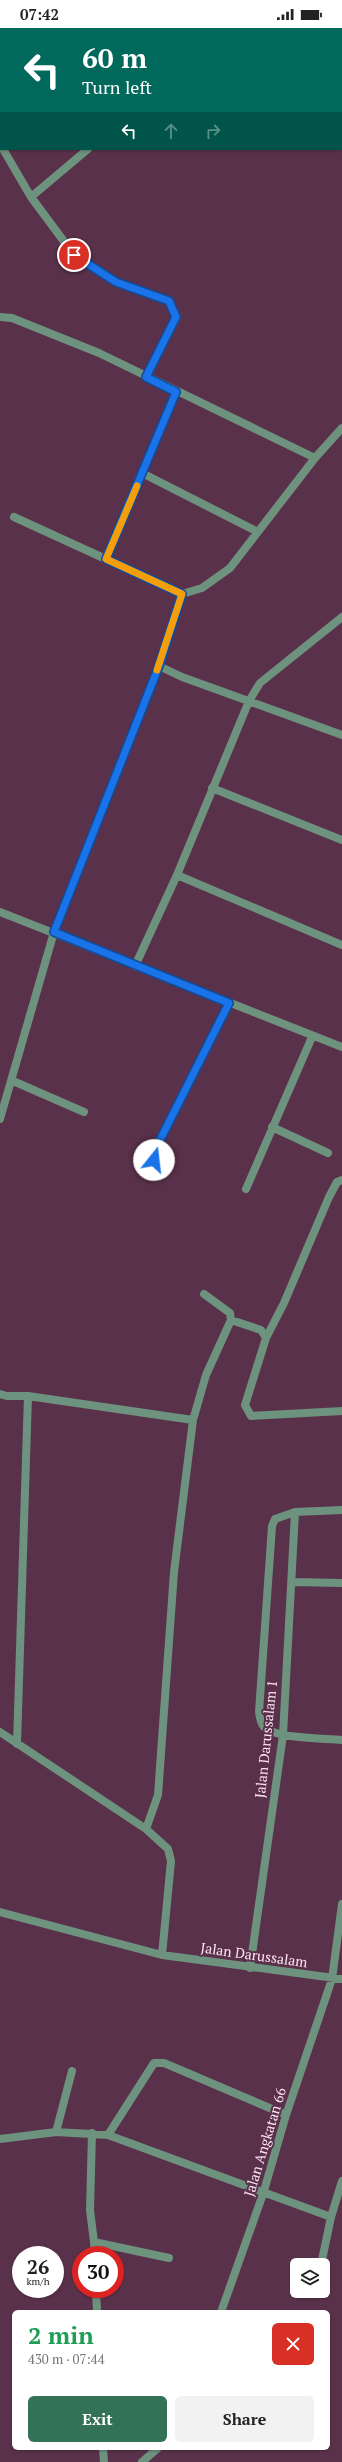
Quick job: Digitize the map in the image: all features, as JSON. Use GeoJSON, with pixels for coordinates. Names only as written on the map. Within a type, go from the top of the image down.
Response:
{"type":"FeatureCollection","features":[{"type":"Feature","properties":{"kind":"street"},"geometry":{"type":"LineString","coordinates":[[4,150],[31,197],[74,255],[116,282],[169,301],[176,317],[146,377]]}},
{"type":"Feature","properties":{"kind":"street"},"geometry":{"type":"LineString","coordinates":[[31,197],[87,150]]}},
{"type":"Feature","properties":{"kind":"street"},"geometry":{"type":"LineString","coordinates":[[0,317],[12,318],[99,353],[176,392],[315,458]]}},
{"type":"Feature","properties":{"kind":"street"},"geometry":{"type":"LineString","coordinates":[[106,559],[176,392]]}},
{"type":"Feature","properties":{"kind":"street"},"geometry":{"type":"LineString","coordinates":[[14,517],[182,594],[202,588],[230,568],[315,458],[342,428]]}},
{"type":"Feature","properties":{"kind":"street"},"geometry":{"type":"LineString","coordinates":[[142,474],[258,532]]}},
{"type":"Feature","properties":{"kind":"street"},"geometry":{"type":"LineString","coordinates":[[0,1119],[2,1104],[13,1080],[54,932],[159,666],[182,594]]}},
{"type":"Feature","properties":{"kind":"street"},"geometry":{"type":"LineString","coordinates":[[135,966],[177,875],[249,701],[260,683],[342,617]]}},
{"type":"Feature","properties":{"kind":"street"},"geometry":{"type":"LineString","coordinates":[[159,666],[182,677],[342,735]]}},
{"type":"Feature","properties":{"kind":"street"},"geometry":{"type":"LineString","coordinates":[[212,788],[342,840]]}},
{"type":"Feature","properties":{"kind":"street"},"geometry":{"type":"LineString","coordinates":[[177,875],[342,945]]}},
{"type":"Feature","properties":{"kind":"street"},"geometry":{"type":"LineString","coordinates":[[0,912],[54,932],[135,966],[342,1048]]}},
{"type":"Feature","properties":{"kind":"street"},"geometry":{"type":"LineString","coordinates":[[154,1160],[159,1142],[229,1003]]}},
{"type":"Feature","properties":{"kind":"street"},"geometry":{"type":"LineString","coordinates":[[246,1189],[312,1037]]}},
{"type":"Feature","properties":{"kind":"street"},"geometry":{"type":"LineString","coordinates":[[13,1080],[84,1112]]}},
{"type":"Feature","properties":{"kind":"street"},"geometry":{"type":"LineString","coordinates":[[272,1127],[328,1153]]}},
{"type":"Feature","properties":{"kind":"street"},"geometry":{"type":"LineString","coordinates":[[342,1180],[337,1182],[329,1197],[284,1302],[266,1338],[245,1405],[251,1416],[342,1412]]}},
{"type":"Feature","properties":{"kind":"street"},"geometry":{"type":"LineString","coordinates":[[146,1828],[159,1789],[174,1572],[192,1420],[206,1375],[231,1320],[230,1313],[204,1294]]}},
{"type":"Feature","properties":{"kind":"street"},"geometry":{"type":"LineString","coordinates":[[231,1320],[260,1330],[266,1338]]}},
{"type":"Feature","properties":{"kind":"street"},"geometry":{"type":"LineString","coordinates":[[0,1394],[8,1396],[28,1396],[192,1420]]}},
{"type":"Feature","properties":{"kind":"street"},"geometry":{"type":"LineString","coordinates":[[17,1744],[28,1396]]}},
{"type":"Feature","properties":{"kind":"street"},"geometry":{"type":"LineString","coordinates":[[342,1510],[295,1512],[275,1519],[272,1526],[259,1712],[264,1726],[282,1735],[342,1740]]}},
{"type":"Feature","properties":{"kind":"street","name":"Jalan Darussalam 1"},"geometry":{"type":"LineString","coordinates":[[250,1968],[282,1735],[295,1512]]}},
{"type":"Feature","properties":{"kind":"street"},"geometry":{"type":"LineString","coordinates":[[292,1582],[342,1583]]}},
{"type":"Feature","properties":{"kind":"street"},"geometry":{"type":"LineString","coordinates":[[0,1732],[146,1828],[168,1849],[171,1861],[162,1955]]}},
{"type":"Feature","properties":{"kind":"street","name":"Jalan Angkatan 66"},"geometry":{"type":"LineString","coordinates":[[222,2310],[263,2194],[286,2115],[332,1979],[342,1904]]}},
{"type":"Feature","properties":{"kind":"street","name":"Jalan Darussalam"},"geometry":{"type":"LineString","coordinates":[[0,1912],[162,1955],[342,1980]]}},
{"type":"Feature","properties":{"kind":"street"},"geometry":{"type":"LineString","coordinates":[[108,2135],[154,2063],[164,2063],[286,2115]]}},
{"type":"Feature","properties":{"kind":"street"},"geometry":{"type":"LineString","coordinates":[[56,2132],[72,2071]]}},
{"type":"Feature","properties":{"kind":"street"},"geometry":{"type":"LineString","coordinates":[[0,2138],[56,2132],[108,2135],[263,2194],[331,2217]]}},
{"type":"Feature","properties":{"kind":"street"},"geometry":{"type":"LineString","coordinates":[[92,2133],[90,2210],[94,2246]]}},
{"type":"Feature","properties":{"kind":"street"},"geometry":{"type":"LineString","coordinates":[[322,2258],[331,2217],[342,2181]]}},
{"type":"Feature","properties":{"kind":"street"},"geometry":{"type":"LineString","coordinates":[[94,2242],[169,2258]]}},
{"type":"Feature","properties":{"kind":"street"},"geometry":{"type":"LineString","coordinates":[[96,2298],[97,2310]]}},
{"type":"Feature","properties":{"kind":"street"},"geometry":{"type":"LineString","coordinates":[[103,2450],[104,2462]]}},
{"type":"Feature","properties":{"kind":"street"},"geometry":{"type":"LineString","coordinates":[[142,2462],[156,2450]]}},
{"type":"Feature","properties":{"kind":"slow traffic"},"geometry":{"type":"LineString","coordinates":[[137,486],[106,559],[182,594],[157,670]]}},
{"type":"Feature","properties":{"kind":"route"},"geometry":{"type":"LineString","coordinates":[[74,255],[116,282],[169,301],[176,317],[146,377],[176,392],[106,559],[182,594],[159,666],[54,932],[229,1003],[159,1142],[154,1160]]}}]}
